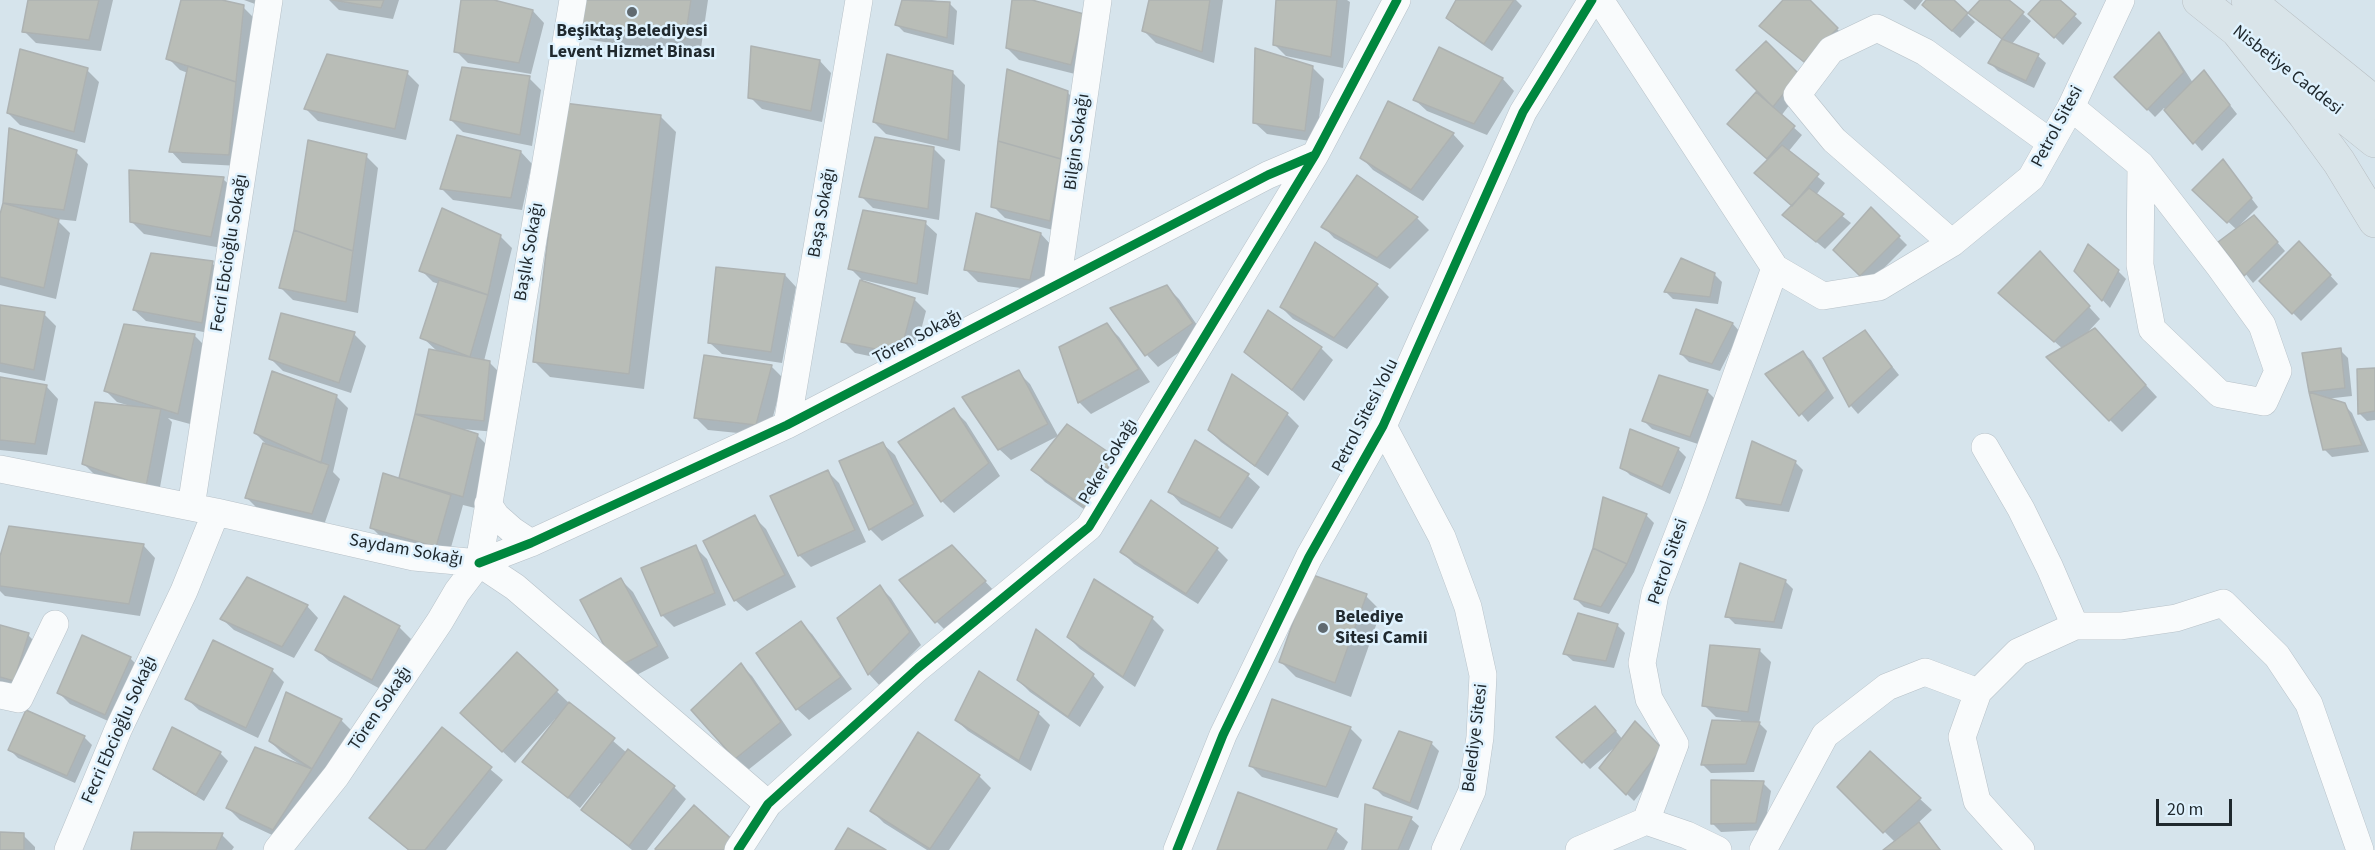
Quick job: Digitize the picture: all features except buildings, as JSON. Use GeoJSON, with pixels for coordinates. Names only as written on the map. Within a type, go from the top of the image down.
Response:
{"type":"FeatureCollection","features":[{"type":"Feature","properties":{"kind":"main road","name":"Nisbetiye Caddesi"},"geometry":{"type":"LineString","coordinates":[[2199,0],[2375,141]]}},
{"type":"Feature","properties":{"kind":"main road","name":"Nisbetiye Caddesi"},"geometry":{"type":"LineString","coordinates":[[2248,0],[2375,103]]}},
{"type":"Feature","properties":{"kind":"main road"},"geometry":{"type":"LineString","coordinates":[[2239,33],[2375,177]]}},
{"type":"Feature","properties":{"kind":"main road"},"geometry":{"type":"LineString","coordinates":[[2239,33],[2339,162],[2375,221]]}},
{"type":"Feature","properties":{"kind":"street","name":"Fecri Ebcioğlu Sokağı"},"geometry":{"type":"LineString","coordinates":[[68,850],[118,730],[184,591],[204,509],[269,0]]}},
{"type":"Feature","properties":{"kind":"street","name":"Başlık Sokağı"},"geometry":{"type":"LineString","coordinates":[[479,563],[573,0]]}},
{"type":"Feature","properties":{"kind":"street","name":"Başa Sokağı"},"geometry":{"type":"LineString","coordinates":[[787,425],[859,0]]}},
{"type":"Feature","properties":{"kind":"street","name":"Bilgin Sokağı"},"geometry":{"type":"LineString","coordinates":[[1057,284],[1098,0]]}},
{"type":"Feature","properties":{"kind":"street","name":"Peker Sokağı"},"geometry":{"type":"LineString","coordinates":[[738,850],[768,804],[918,668],[1089,527],[1315,155],[1397,0]]}},
{"type":"Feature","properties":{"kind":"street","name":"Petrol Sitesi Yolu"},"geometry":{"type":"LineString","coordinates":[[1177,850],[1223,735],[1304,568],[1383,426],[1523,112],[1592,0]]}},
{"type":"Feature","properties":{"kind":"street","name":"Petrol Sitesi"},"geometry":{"type":"LineString","coordinates":[[1600,0],[1775,268],[1823,296],[1879,287],[1952,243],[2031,178],[2071,107],[2121,0]]}},
{"type":"Feature","properties":{"kind":"street"},"geometry":{"type":"LineString","coordinates":[[1952,243],[1834,140],[1797,95],[1831,50],[1877,28],[1925,52],[2051,143]]}},
{"type":"Feature","properties":{"kind":"street"},"geometry":{"type":"LineString","coordinates":[[2071,107],[2140,165],[2262,325],[2278,371],[2264,402],[2220,394],[2152,329],[2140,265],[2140,165]]}},
{"type":"Feature","properties":{"kind":"street","name":"Tören Sokağı"},"geometry":{"type":"LineString","coordinates":[[277,850],[336,776],[457,592],[479,563],[531,543],[787,425],[1268,175],[1315,155]]}},
{"type":"Feature","properties":{"kind":"street","name":"Petrol Sitesi"},"geometry":{"type":"LineString","coordinates":[[1646,821],[1675,744],[1649,699],[1642,663],[1655,594],[1694,494],[1775,268]]}},
{"type":"Feature","properties":{"kind":"street","name":"Belediye Sitesi"},"geometry":{"type":"LineString","coordinates":[[1383,426],[1442,537],[1468,607],[1483,675],[1480,737],[1472,791],[1445,850]]}},
{"type":"Feature","properties":{"kind":"street"},"geometry":{"type":"LineString","coordinates":[[1985,447],[2026,519],[2075,626]]}},
{"type":"Feature","properties":{"kind":"street","name":"Saydam Sokağı"},"geometry":{"type":"LineString","coordinates":[[0,469],[204,509],[414,557],[479,563],[515,587],[768,804]]}},
{"type":"Feature","properties":{"kind":"street"},"geometry":{"type":"LineString","coordinates":[[488,504],[496,516],[531,543]]}},
{"type":"Feature","properties":{"kind":"street"},"geometry":{"type":"LineString","coordinates":[[2021,850],[1977,801],[1962,737],[1977,692],[2018,652],[2075,626],[2121,626],[2176,618],[2223,603],[2277,656],[2309,704],[2360,850]]}},
{"type":"Feature","properties":{"kind":"street"},"geometry":{"type":"LineString","coordinates":[[0,695],[19,699],[55,624]]}},
{"type":"Feature","properties":{"kind":"street"},"geometry":{"type":"LineString","coordinates":[[1763,850],[1826,735],[1887,687],[1925,672],[1977,692]]}},
{"type":"Feature","properties":{"kind":"street"},"geometry":{"type":"LineString","coordinates":[[1579,850],[1646,821],[1687,835],[1718,850]]}},
{"type":"Feature","properties":{"kind":"cycle path"},"geometry":{"type":"LineString","coordinates":[[738,850],[768,804],[918,668],[1089,527],[1315,155],[1397,0]]}},
{"type":"Feature","properties":{"kind":"cycle path"},"geometry":{"type":"LineString","coordinates":[[1177,850],[1223,735],[1309,557],[1383,426],[1523,112],[1592,0]]}},
{"type":"Feature","properties":{"kind":"cycle path"},"geometry":{"type":"LineString","coordinates":[[479,563],[531,543],[787,425],[1268,175],[1315,155]]}},
{"type":"Feature","properties":{"kind":"place","name":"Beşiktaş Belediyesi Levent Hizmet Binası"},"geometry":{"type":"Point","coordinates":[632,12]}},
{"type":"Feature","properties":{"kind":"place","name":"Belediye Sitesi Camii"},"geometry":{"type":"Point","coordinates":[1323,628]}}]}
